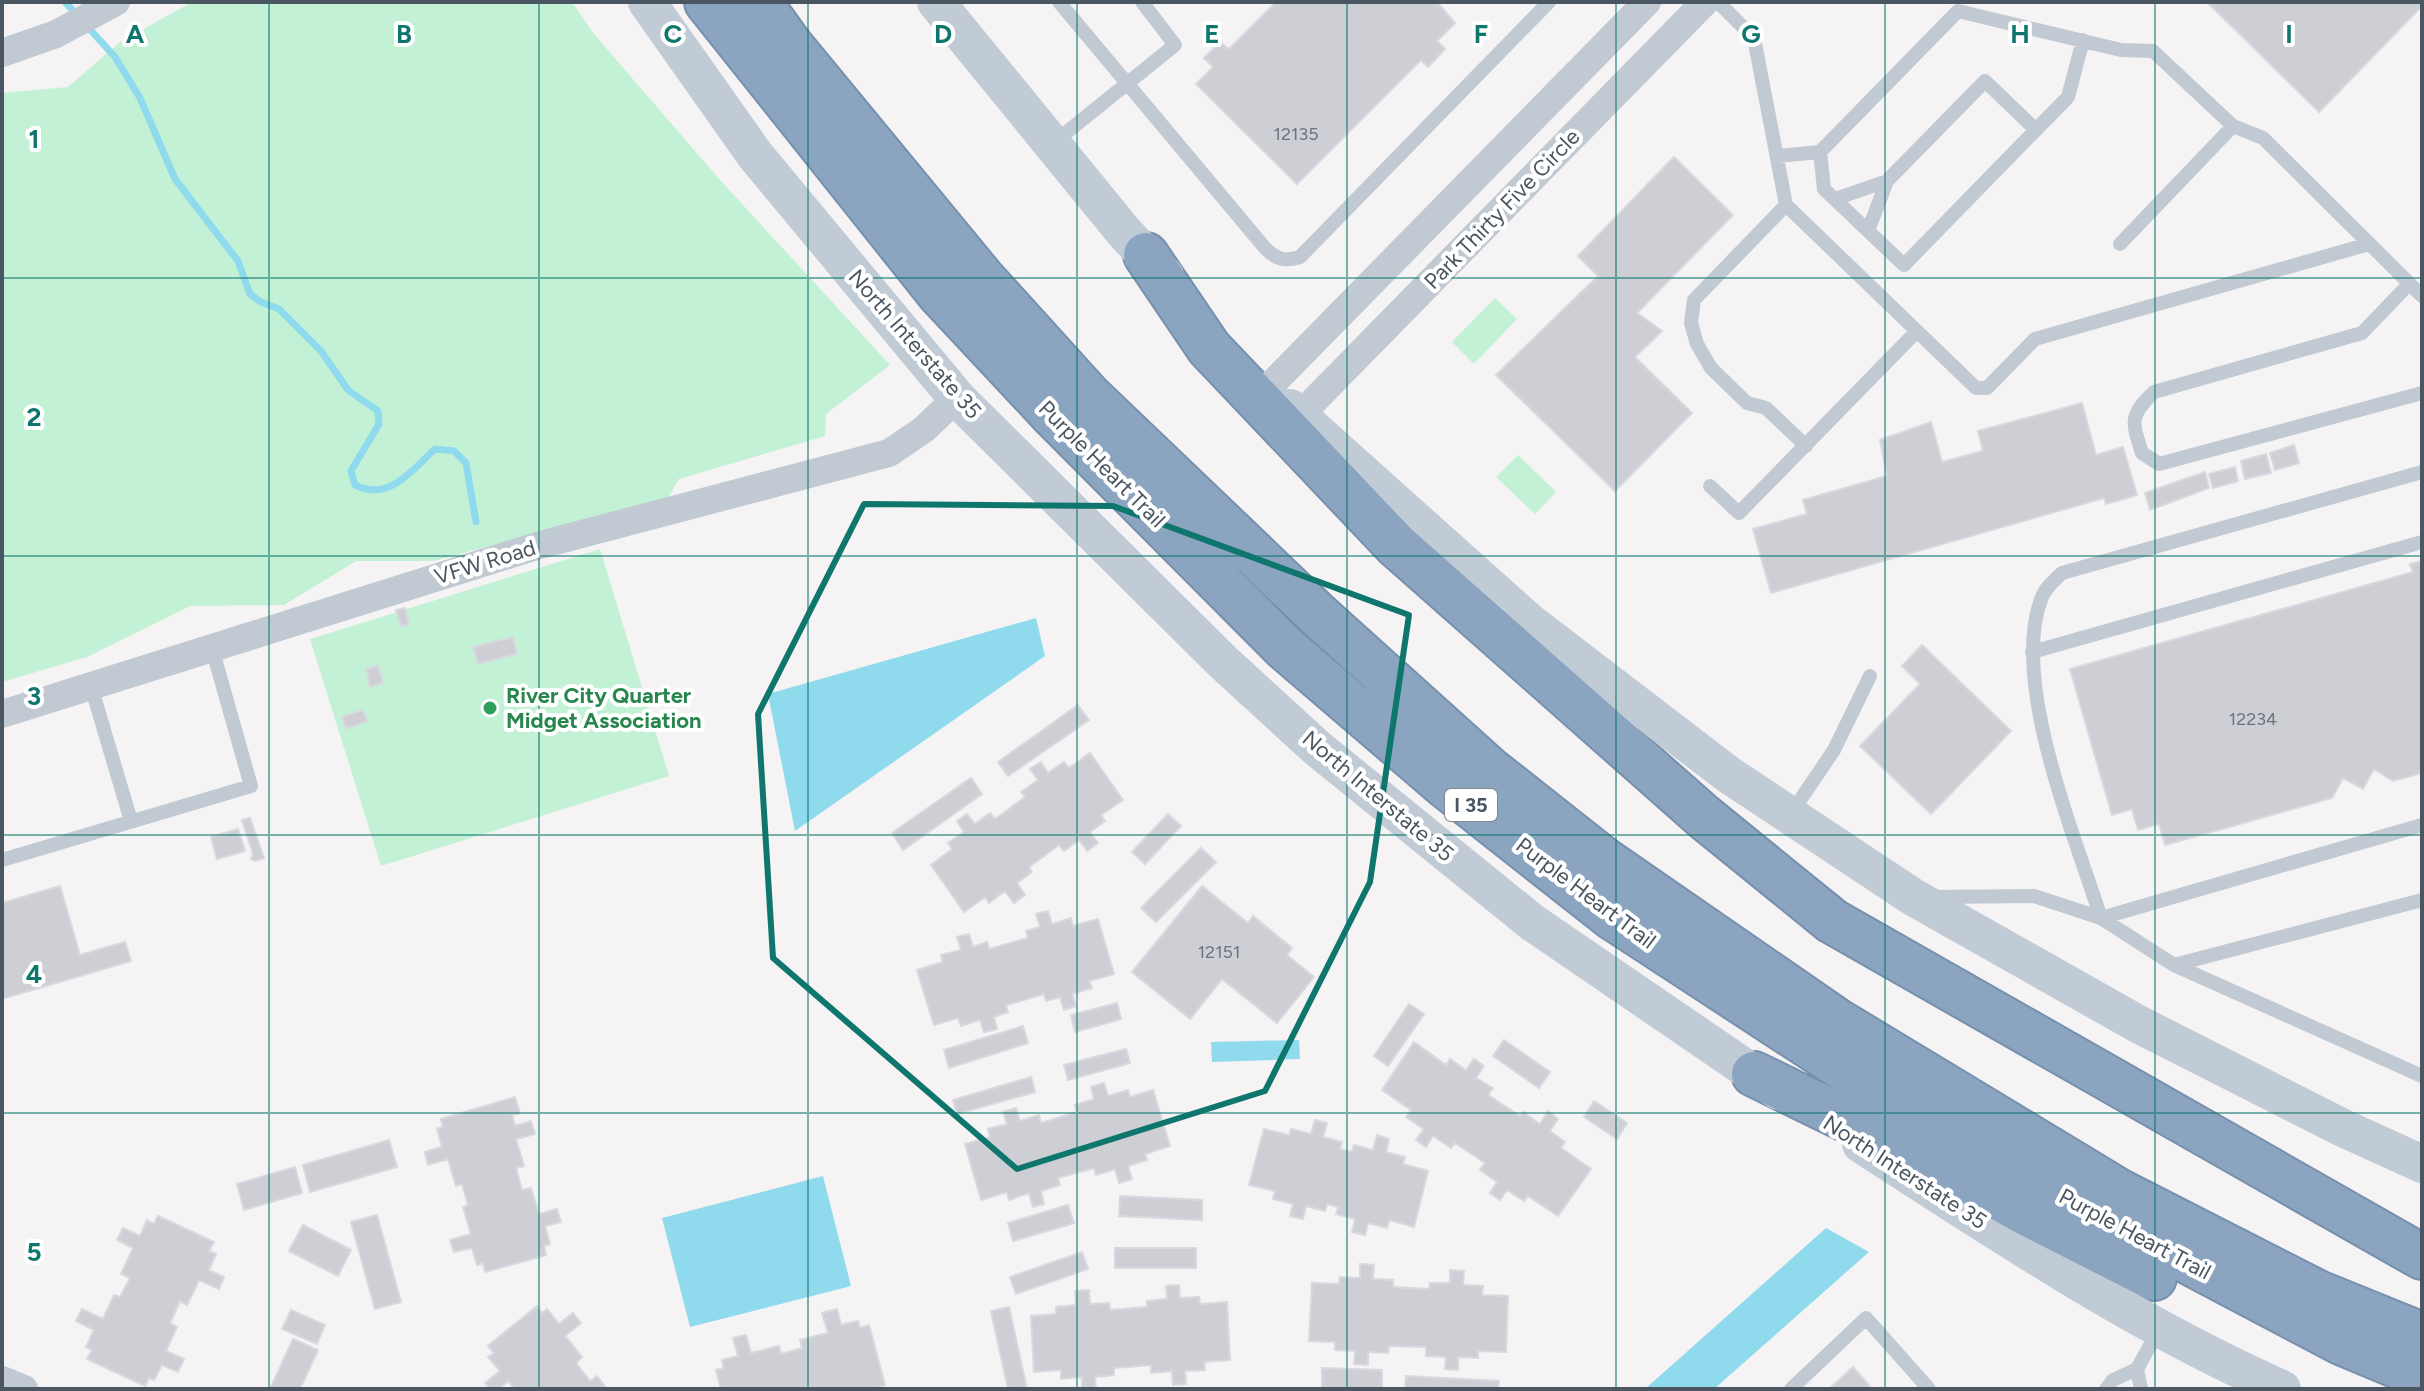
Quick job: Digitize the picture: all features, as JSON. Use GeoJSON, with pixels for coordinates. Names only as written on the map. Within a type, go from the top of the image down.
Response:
{"type":"FeatureCollection","features":[{"type":"Feature","properties":{"kind":"highway","name":"Purple Heart Trail"},"geometry":{"type":"LineString","coordinates":[[707,2],[939,293],[1053,415],[1285,648],[1447,787],[1612,917],[1935,1128],[2341,1342],[2422,1376]]}},
{"type":"Feature","properties":{"kind":"highway","name":"Purple Heart Trail"},"geometry":{"type":"LineString","coordinates":[[759,2],[790,45],[982,278],[1089,396],[1307,605],[1490,770],[1604,860],[1850,1029],[2120,1192],[2318,1293],[2422,1335]]}},
{"type":"Feature","properties":{"kind":"highway"},"geometry":{"type":"LineString","coordinates":[[1146,255],[1209,348],[1396,545],[1647,768],[1832,921],[2422,1257]]}},
{"type":"Feature","properties":{"kind":"highway"},"geometry":{"type":"LineString","coordinates":[[1754,1074],[1938,1164],[2028,1214],[2249,1325],[2390,1389]]}},
{"type":"Feature","properties":{"kind":"main road","name":"North Interstate 35"},"geometry":{"type":"LineString","coordinates":[[647,2],[755,155],[957,398],[1223,662],[1317,748],[1533,923],[1754,1074],[2062,1274],[2282,1389]]}},
{"type":"Feature","properties":{"kind":"main road"},"geometry":{"type":"LineString","coordinates":[[936,2],[1146,255],[1268,388],[1528,621],[1729,775],[1913,897],[2138,1024],[2343,1128],[2422,1164]]}},
{"type":"Feature","properties":{"kind":"street"},"geometry":{"type":"LineString","coordinates":[[9,51],[56,34],[116,2]]}},
{"type":"Feature","properties":{"kind":"street","name":"Park Thirty Five Circle"},"geometry":{"type":"LineString","coordinates":[[1268,388],[1647,2]]}},
{"type":"Feature","properties":{"kind":"street","name":"Park Thirty Five Circle"},"geometry":{"type":"LineString","coordinates":[[1299,416],[1705,2]]}},
{"type":"Feature","properties":{"kind":"street","name":"VFW Road"},"geometry":{"type":"LineString","coordinates":[[2,714],[540,545],[889,453],[923,430],[957,398]]}},
{"type":"Feature","properties":{"kind":"street"},"geometry":{"type":"LineString","coordinates":[[2,1380],[24,1389]]}},
{"type":"Feature","properties":{"kind":"lane"},"geometry":{"type":"LineString","coordinates":[[1059,2],[1125,85],[1265,248],[1274,257],[1287,261],[1300,257],[1549,2]]}},
{"type":"Feature","properties":{"kind":"lane"},"geometry":{"type":"LineString","coordinates":[[1052,144],[1175,45],[1142,2]]}},
{"type":"Feature","properties":{"kind":"lane"},"geometry":{"type":"LineString","coordinates":[[1718,2],[1754,38],[1786,205],[1968,383],[1987,388],[2035,339],[2369,244]]}},
{"type":"Feature","properties":{"kind":"lane"},"geometry":{"type":"LineString","coordinates":[[1777,156],[1820,152],[1958,11],[2121,50],[2153,51],[2233,126],[2263,138],[2422,296]]}},
{"type":"Feature","properties":{"kind":"lane"},"geometry":{"type":"LineString","coordinates":[[1820,152],[1824,189],[1904,265],[2068,97],[2083,40]]}},
{"type":"Feature","properties":{"kind":"lane"},"geometry":{"type":"LineString","coordinates":[[1868,231],[1887,181],[1985,81],[2036,130]]}},
{"type":"Feature","properties":{"kind":"lane"},"geometry":{"type":"LineString","coordinates":[[2120,244],[2233,126]]}},
{"type":"Feature","properties":{"kind":"lane"},"geometry":{"type":"LineString","coordinates":[[1835,199],[1887,181]]}},
{"type":"Feature","properties":{"kind":"lane"},"geometry":{"type":"LineString","coordinates":[[1786,205],[1694,300],[1691,323],[1697,344],[1711,368],[1747,403],[1766,408],[1806,446]]}},
{"type":"Feature","properties":{"kind":"lane"},"geometry":{"type":"LineString","coordinates":[[2409,284],[2362,333],[2154,392],[2138,407],[2132,423],[2142,453],[2159,464],[2422,393]]}},
{"type":"Feature","properties":{"kind":"lane"},"geometry":{"type":"LineString","coordinates":[[1710,486],[1739,513],[1916,332]]}},
{"type":"Feature","properties":{"kind":"lane"},"geometry":{"type":"LineString","coordinates":[[2101,918],[2051,763],[2032,652],[2035,619],[2043,593],[2062,573],[2422,472]]}},
{"type":"Feature","properties":{"kind":"lane"},"geometry":{"type":"LineString","coordinates":[[2032,652],[2422,542]]}},
{"type":"Feature","properties":{"kind":"lane"},"geometry":{"type":"LineString","coordinates":[[2,860],[251,786],[212,648]]}},
{"type":"Feature","properties":{"kind":"lane"},"geometry":{"type":"LineString","coordinates":[[1789,815],[1834,750],[1870,676]]}},
{"type":"Feature","properties":{"kind":"lane"},"geometry":{"type":"LineString","coordinates":[[91,686],[131,821]]}},
{"type":"Feature","properties":{"kind":"lane"},"geometry":{"type":"LineString","coordinates":[[2101,918],[2422,825]]}},
{"type":"Feature","properties":{"kind":"lane"},"geometry":{"type":"LineString","coordinates":[[1913,897],[2034,896],[2101,918],[2174,965],[2422,1076]]}},
{"type":"Feature","properties":{"kind":"lane"},"geometry":{"type":"LineString","coordinates":[[2174,965],[2422,900]]}},
{"type":"Feature","properties":{"kind":"lane"},"geometry":{"type":"LineString","coordinates":[[1791,1389],[1866,1318],[1929,1389]]}},
{"type":"Feature","properties":{"kind":"lane"},"geometry":{"type":"LineString","coordinates":[[2106,1389],[2113,1380],[2137,1369],[2160,1327]]}},
{"type":"Feature","properties":{"kind":"lane"},"geometry":{"type":"LineString","coordinates":[[2137,1369],[2141,1389]]}},
{"type":"Feature","properties":{"kind":"highlighted area"},"geometry":{"type":"Polygon","coordinates":[[[864,504],[1113,506],[1409,615],[1370,882],[1265,1091],[1017,1169],[773,958],[758,714],[864,504]]]}},
{"type":"Feature","properties":{"kind":"green space"},"geometry":{"type":"Polygon","coordinates":[[[192,2],[572,2],[594,34],[720,180],[890,365],[826,414],[825,436],[679,479],[668,498],[434,561],[356,561],[284,605],[190,606],[87,657],[2,682],[2,93],[68,87],[120,42],[192,2]]]}},
{"type":"Feature","properties":{"kind":"green space"},"geometry":{"type":"Polygon","coordinates":[[[1495,298],[1517,319],[1474,364],[1452,342],[1495,298]]]}},
{"type":"Feature","properties":{"kind":"green space"},"geometry":{"type":"Polygon","coordinates":[[[1518,455],[1556,492],[1535,514],[1496,477],[1518,455]]]}},
{"type":"Feature","properties":{"kind":"green space","name":"River City Quarter Midget Association"},"geometry":{"type":"Polygon","coordinates":[[[600,549],[669,776],[381,866],[310,639],[600,549]]]}},
{"type":"Feature","properties":{"kind":"water"},"geometry":{"type":"Polygon","coordinates":[[[1036,618],[1045,656],[795,831],[768,694],[1036,618]]]}},
{"type":"Feature","properties":{"kind":"water"},"geometry":{"type":"Polygon","coordinates":[[[1299,1040],[1300,1059],[1212,1062],[1211,1042],[1299,1040]]]}},
{"type":"Feature","properties":{"kind":"water"},"geometry":{"type":"Polygon","coordinates":[[[823,1176],[851,1286],[690,1327],[662,1218],[823,1176]]]}},
{"type":"Feature","properties":{"kind":"water"},"geometry":{"type":"Polygon","coordinates":[[[1826,1228],[1869,1252],[1714,1389],[1645,1389],[1826,1228]]]}},
{"type":"Feature","properties":{"kind":"building"},"geometry":{"type":"Polygon","coordinates":[[[1276,2],[1437,2],[1455,23],[1437,41],[1445,49],[1428,67],[1421,60],[1297,184],[1196,84],[1213,67],[1204,58],[1220,42],[1229,49],[1276,2]]]}},
{"type":"Feature","properties":{"kind":"building"},"geometry":{"type":"Polygon","coordinates":[[[2207,2],[2422,2],[2422,6],[2319,112],[2207,2]]]}},
{"type":"Feature","properties":{"kind":"building"},"geometry":{"type":"Polygon","coordinates":[[[1674,157],[1733,215],[1637,313],[1662,331],[1635,357],[1692,413],[1615,491],[1496,375],[1598,276],[1578,256],[1674,157]]]}},
{"type":"Feature","properties":{"kind":"building"},"geometry":{"type":"Polygon","coordinates":[[[2082,403],[2096,455],[2123,447],[2137,495],[2106,504],[2104,498],[1771,593],[1753,529],[1807,514],[1803,500],[1887,476],[1880,440],[1931,422],[1942,462],[1983,451],[1978,431],[2082,403]]]}},
{"type":"Feature","properties":{"kind":"building"},"geometry":{"type":"Polygon","coordinates":[[[2294,445],[2299,463],[2275,470],[2270,453],[2294,445]]]}},
{"type":"Feature","properties":{"kind":"building"},"geometry":{"type":"Polygon","coordinates":[[[2266,454],[2271,473],[2245,479],[2241,461],[2266,454]]]}},
{"type":"Feature","properties":{"kind":"building"},"geometry":{"type":"Polygon","coordinates":[[[2235,467],[2238,481],[2213,488],[2209,474],[2235,467]]]}},
{"type":"Feature","properties":{"kind":"building"},"geometry":{"type":"Polygon","coordinates":[[[2205,472],[2209,488],[2150,510],[2145,493],[2205,472]]]}},
{"type":"Feature","properties":{"kind":"building"},"geometry":{"type":"Polygon","coordinates":[[[2422,561],[2422,773],[2393,781],[2374,769],[2363,789],[2343,778],[2332,798],[2165,845],[2159,824],[2138,830],[2132,809],[2112,815],[2070,669],[2413,572],[2410,564],[2422,561]]]}},
{"type":"Feature","properties":{"kind":"building"},"geometry":{"type":"Polygon","coordinates":[[[405,608],[409,624],[401,626],[396,610],[405,608]]]}},
{"type":"Feature","properties":{"kind":"building"},"geometry":{"type":"Polygon","coordinates":[[[513,637],[517,654],[478,664],[473,647],[513,637]]]}},
{"type":"Feature","properties":{"kind":"building"},"geometry":{"type":"Polygon","coordinates":[[[1922,645],[2011,731],[1931,814],[1860,746],[1920,684],[1902,666],[1922,645]]]}},
{"type":"Feature","properties":{"kind":"building"},"geometry":{"type":"Polygon","coordinates":[[[378,666],[383,683],[370,687],[366,669],[378,666]]]}},
{"type":"Feature","properties":{"kind":"building"},"geometry":{"type":"Polygon","coordinates":[[[1078,705],[1089,720],[1008,776],[998,762],[1078,705]]]}},
{"type":"Feature","properties":{"kind":"building"},"geometry":{"type":"Polygon","coordinates":[[[363,710],[367,721],[346,729],[342,717],[363,710]]]}},
{"type":"Feature","properties":{"kind":"building"},"geometry":{"type":"Polygon","coordinates":[[[1090,753],[1123,800],[1101,815],[1105,821],[1090,832],[1098,843],[1087,851],[1079,840],[1064,851],[1059,845],[1029,867],[1032,872],[1017,883],[1025,895],[1014,903],[1005,891],[989,903],[985,897],[964,912],[931,865],[952,849],[948,843],[964,832],[957,821],[967,814],[975,824],[990,813],[995,819],[1025,797],[1021,792],[1038,780],[1030,769],[1041,762],[1048,773],[1064,762],[1069,768],[1090,753]]]}},
{"type":"Feature","properties":{"kind":"building"},"geometry":{"type":"Polygon","coordinates":[[[971,778],[982,794],[903,850],[892,833],[971,778]]]}},
{"type":"Feature","properties":{"kind":"building"},"geometry":{"type":"Polygon","coordinates":[[[1168,814],[1181,826],[1145,864],[1132,852],[1168,814]]]}},
{"type":"Feature","properties":{"kind":"building"},"geometry":{"type":"Polygon","coordinates":[[[250,818],[264,858],[255,861],[251,859],[253,854],[242,820],[250,818]]]}},
{"type":"Feature","properties":{"kind":"building"},"geometry":{"type":"Polygon","coordinates":[[[238,829],[245,851],[217,859],[211,837],[238,829]]]}},
{"type":"Feature","properties":{"kind":"building"},"geometry":{"type":"Polygon","coordinates":[[[1201,848],[1216,862],[1156,922],[1141,908],[1201,848]]]}},
{"type":"Feature","properties":{"kind":"building"},"geometry":{"type":"Polygon","coordinates":[[[60,886],[80,955],[125,942],[131,961],[2,999],[2,903],[60,886]]]}},
{"type":"Feature","properties":{"kind":"building"},"geometry":{"type":"Polygon","coordinates":[[[1202,886],[1248,923],[1253,916],[1292,948],[1287,955],[1314,977],[1277,1023],[1222,979],[1190,1019],[1132,972],[1202,886]]]}},
{"type":"Feature","properties":{"kind":"building"},"geometry":{"type":"Polygon","coordinates":[[[1048,911],[1052,924],[1071,918],[1073,926],[1098,919],[1114,974],[1089,981],[1092,988],[1072,994],[1076,1006],[1064,1010],[1060,997],[1046,1001],[1044,994],[1006,1005],[1008,1012],[994,1017],[997,1029],[984,1032],[980,1020],[961,1026],[958,1018],[934,1025],[917,970],[943,962],[941,955],[961,950],[957,937],[969,934],[973,947],[987,942],[989,949],[1028,938],[1026,931],[1040,927],[1036,914],[1048,911]]]}},
{"type":"Feature","properties":{"kind":"building"},"geometry":{"type":"Polygon","coordinates":[[[1117,1003],[1121,1019],[1075,1032],[1071,1015],[1117,1003]]]}},
{"type":"Feature","properties":{"kind":"building"},"geometry":{"type":"Polygon","coordinates":[[[1409,1004],[1424,1014],[1388,1066],[1374,1056],[1409,1004]]]}},
{"type":"Feature","properties":{"kind":"building"},"geometry":{"type":"Polygon","coordinates":[[[1023,1026],[1028,1043],[949,1068],[944,1050],[1023,1026]]]}},
{"type":"Feature","properties":{"kind":"building"},"geometry":{"type":"Polygon","coordinates":[[[1504,1040],[1550,1072],[1539,1088],[1493,1056],[1504,1040]]]}},
{"type":"Feature","properties":{"kind":"building"},"geometry":{"type":"Polygon","coordinates":[[[1414,1042],[1446,1065],[1450,1059],[1466,1070],[1474,1059],[1484,1066],[1476,1078],[1493,1088],[1488,1095],[1520,1116],[1523,1112],[1540,1124],[1548,1111],[1558,1119],[1550,1131],[1565,1142],[1561,1148],[1591,1169],[1558,1216],[1528,1196],[1524,1201],[1507,1190],[1500,1200],[1490,1193],[1497,1182],[1480,1170],[1485,1163],[1455,1143],[1451,1148],[1433,1136],[1426,1147],[1416,1140],[1424,1129],[1406,1117],[1411,1110],[1382,1090],[1414,1042]]]}},
{"type":"Feature","properties":{"kind":"building"},"geometry":{"type":"Polygon","coordinates":[[[1126,1049],[1130,1063],[1068,1080],[1064,1065],[1126,1049]]]}},
{"type":"Feature","properties":{"kind":"building"},"geometry":{"type":"Polygon","coordinates":[[[1031,1077],[1035,1092],[957,1114],[953,1100],[1031,1077]]]}},
{"type":"Feature","properties":{"kind":"building"},"geometry":{"type":"Polygon","coordinates":[[[1104,1083],[1108,1096],[1128,1090],[1130,1097],[1153,1090],[1170,1146],[1145,1154],[1147,1160],[1128,1166],[1132,1179],[1119,1183],[1115,1169],[1096,1175],[1094,1168],[1058,1178],[1060,1185],[1041,1191],[1044,1204],[1033,1207],[1029,1193],[1009,1200],[1007,1192],[981,1200],[965,1144],[990,1137],[988,1129],[1007,1124],[1003,1112],[1016,1108],[1020,1121],[1039,1115],[1041,1123],[1077,1112],[1075,1105],[1094,1099],[1091,1087],[1104,1083]]]}},
{"type":"Feature","properties":{"kind":"building"},"geometry":{"type":"Polygon","coordinates":[[[515,1097],[520,1113],[512,1115],[515,1126],[531,1121],[535,1134],[516,1139],[524,1166],[516,1168],[522,1190],[531,1188],[539,1214],[557,1209],[561,1222],[545,1226],[550,1244],[544,1246],[546,1255],[485,1272],[483,1263],[477,1265],[472,1248],[454,1252],[450,1240],[471,1234],[463,1207],[468,1205],[462,1184],[456,1186],[448,1159],[428,1165],[425,1152],[442,1147],[437,1129],[443,1127],[441,1119],[515,1097]]]}},
{"type":"Feature","properties":{"kind":"building"},"geometry":{"type":"Polygon","coordinates":[[[1594,1101],[1627,1123],[1617,1139],[1584,1117],[1594,1101]]]}},
{"type":"Feature","properties":{"kind":"building"},"geometry":{"type":"Polygon","coordinates":[[[1315,1120],[1327,1123],[1323,1137],[1342,1142],[1340,1149],[1352,1152],[1354,1145],[1373,1150],[1377,1135],[1389,1139],[1386,1152],[1405,1157],[1403,1164],[1428,1171],[1414,1227],[1389,1220],[1387,1228],[1368,1223],[1365,1235],[1352,1232],[1355,1219],[1336,1214],[1338,1207],[1327,1204],[1325,1211],[1306,1206],[1303,1219],[1290,1216],[1293,1204],[1273,1199],[1275,1191],[1249,1185],[1264,1129],[1289,1135],[1291,1129],[1311,1134],[1315,1120]]]}},
{"type":"Feature","properties":{"kind":"building"},"geometry":{"type":"Polygon","coordinates":[[[389,1140],[397,1167],[310,1192],[303,1165],[389,1140]]]}},
{"type":"Feature","properties":{"kind":"building"},"geometry":{"type":"Polygon","coordinates":[[[295,1167],[302,1193],[244,1210],[237,1184],[295,1167]]]}},
{"type":"Feature","properties":{"kind":"building"},"geometry":{"type":"Polygon","coordinates":[[[1120,1196],[1202,1200],[1202,1220],[1119,1216],[1120,1196]]]}},
{"type":"Feature","properties":{"kind":"building"},"geometry":{"type":"Polygon","coordinates":[[[1068,1205],[1074,1223],[1013,1241],[1008,1223],[1068,1205]]]}},
{"type":"Feature","properties":{"kind":"building"},"geometry":{"type":"Polygon","coordinates":[[[377,1215],[401,1302],[375,1309],[351,1222],[377,1215]]]}},
{"type":"Feature","properties":{"kind":"building"},"geometry":{"type":"Polygon","coordinates":[[[158,1216],[214,1242],[209,1251],[216,1254],[209,1270],[224,1277],[219,1289],[199,1280],[187,1305],[180,1301],[170,1323],[177,1327],[166,1351],[184,1359],[178,1372],[162,1365],[154,1380],[149,1378],[145,1386],[87,1359],[92,1350],[86,1347],[94,1330],[76,1321],[82,1309],[103,1319],[114,1295],[120,1297],[130,1278],[121,1274],[133,1248],[117,1240],[123,1228],[140,1236],[147,1220],[154,1224],[158,1216]]]}},
{"type":"Feature","properties":{"kind":"building"},"geometry":{"type":"Polygon","coordinates":[[[303,1225],[351,1250],[338,1276],[289,1251],[303,1225]]]}},
{"type":"Feature","properties":{"kind":"building"},"geometry":{"type":"Polygon","coordinates":[[[1115,1248],[1196,1248],[1196,1268],[1115,1268],[1115,1248]]]}},
{"type":"Feature","properties":{"kind":"building"},"geometry":{"type":"Polygon","coordinates":[[[1082,1252],[1088,1269],[1016,1294],[1010,1277],[1082,1252]]]}},
{"type":"Feature","properties":{"kind":"building"},"geometry":{"type":"Polygon","coordinates":[[[1360,1264],[1374,1265],[1373,1279],[1393,1280],[1393,1287],[1429,1289],[1430,1283],[1450,1283],[1450,1270],[1464,1271],[1463,1285],[1483,1286],[1482,1295],[1508,1296],[1506,1352],[1478,1351],[1478,1358],[1458,1357],[1458,1370],[1445,1369],[1446,1357],[1426,1356],[1426,1347],[1389,1346],[1388,1353],[1368,1352],[1368,1365],[1354,1364],[1355,1351],[1335,1350],[1335,1342],[1309,1341],[1312,1283],[1339,1284],[1340,1277],[1360,1278],[1360,1264]]]}},
{"type":"Feature","properties":{"kind":"building"},"geometry":{"type":"Polygon","coordinates":[[[1179,1285],[1180,1298],[1199,1297],[1200,1304],[1227,1302],[1230,1360],[1204,1362],[1205,1370],[1185,1371],[1186,1384],[1173,1385],[1172,1371],[1151,1373],[1151,1365],[1114,1368],[1114,1375],[1095,1377],[1096,1389],[1082,1389],[1082,1377],[1061,1379],[1061,1370],[1034,1372],[1031,1316],[1056,1314],[1056,1307],[1076,1305],[1075,1291],[1089,1290],[1090,1304],[1109,1303],[1110,1310],[1147,1307],[1147,1301],[1167,1299],[1166,1286],[1179,1285]]]}},
{"type":"Feature","properties":{"kind":"building"},"geometry":{"type":"Polygon","coordinates":[[[537,1306],[542,1313],[547,1309],[559,1324],[573,1313],[581,1323],[565,1336],[582,1357],[576,1363],[590,1381],[597,1376],[607,1389],[515,1389],[508,1381],[499,1389],[490,1389],[485,1383],[500,1371],[488,1357],[494,1353],[488,1346],[537,1306]]]}},
{"type":"Feature","properties":{"kind":"building"},"geometry":{"type":"Polygon","coordinates":[[[1009,1307],[1027,1389],[1008,1389],[991,1311],[1009,1307]]]}},
{"type":"Feature","properties":{"kind":"building"},"geometry":{"type":"Polygon","coordinates":[[[837,1309],[841,1325],[858,1321],[860,1328],[869,1325],[885,1385],[875,1389],[721,1389],[716,1370],[724,1368],[722,1360],[738,1356],[733,1338],[746,1335],[751,1353],[779,1346],[781,1354],[802,1348],[800,1340],[828,1333],[822,1313],[837,1309]]]}},
{"type":"Feature","properties":{"kind":"building"},"geometry":{"type":"Polygon","coordinates":[[[291,1310],[325,1325],[317,1344],[282,1329],[291,1310]]]}},
{"type":"Feature","properties":{"kind":"building"},"geometry":{"type":"Polygon","coordinates":[[[293,1339],[318,1350],[300,1389],[270,1389],[293,1339]]]}},
{"type":"Feature","properties":{"kind":"building"},"geometry":{"type":"Polygon","coordinates":[[[1853,1367],[1872,1389],[1829,1389],[1853,1367]]]}},
{"type":"Feature","properties":{"kind":"building"},"geometry":{"type":"Polygon","coordinates":[[[1322,1368],[1382,1370],[1382,1389],[1322,1388],[1322,1368]]]}},
{"type":"Feature","properties":{"kind":"building"},"geometry":{"type":"Polygon","coordinates":[[[1406,1376],[1499,1381],[1498,1389],[1405,1389],[1406,1376]]]}},
{"type":"Feature","properties":{"kind":"waterway"},"geometry":{"type":"LineString","coordinates":[[65,2],[78,16]]}},
{"type":"Feature","properties":{"kind":"waterway"},"geometry":{"type":"LineString","coordinates":[[86,25],[115,57],[140,98],[175,179],[238,261],[250,294],[279,309],[321,351],[348,390],[378,411],[379,424],[351,471],[355,485],[378,490],[389,487],[408,475],[435,449],[454,451],[466,463],[476,522]]}},
{"type":"Feature","properties":{"kind":"place","name":"River City Quarter Midget Association"},"geometry":{"type":"Point","coordinates":[490,708]}}]}
